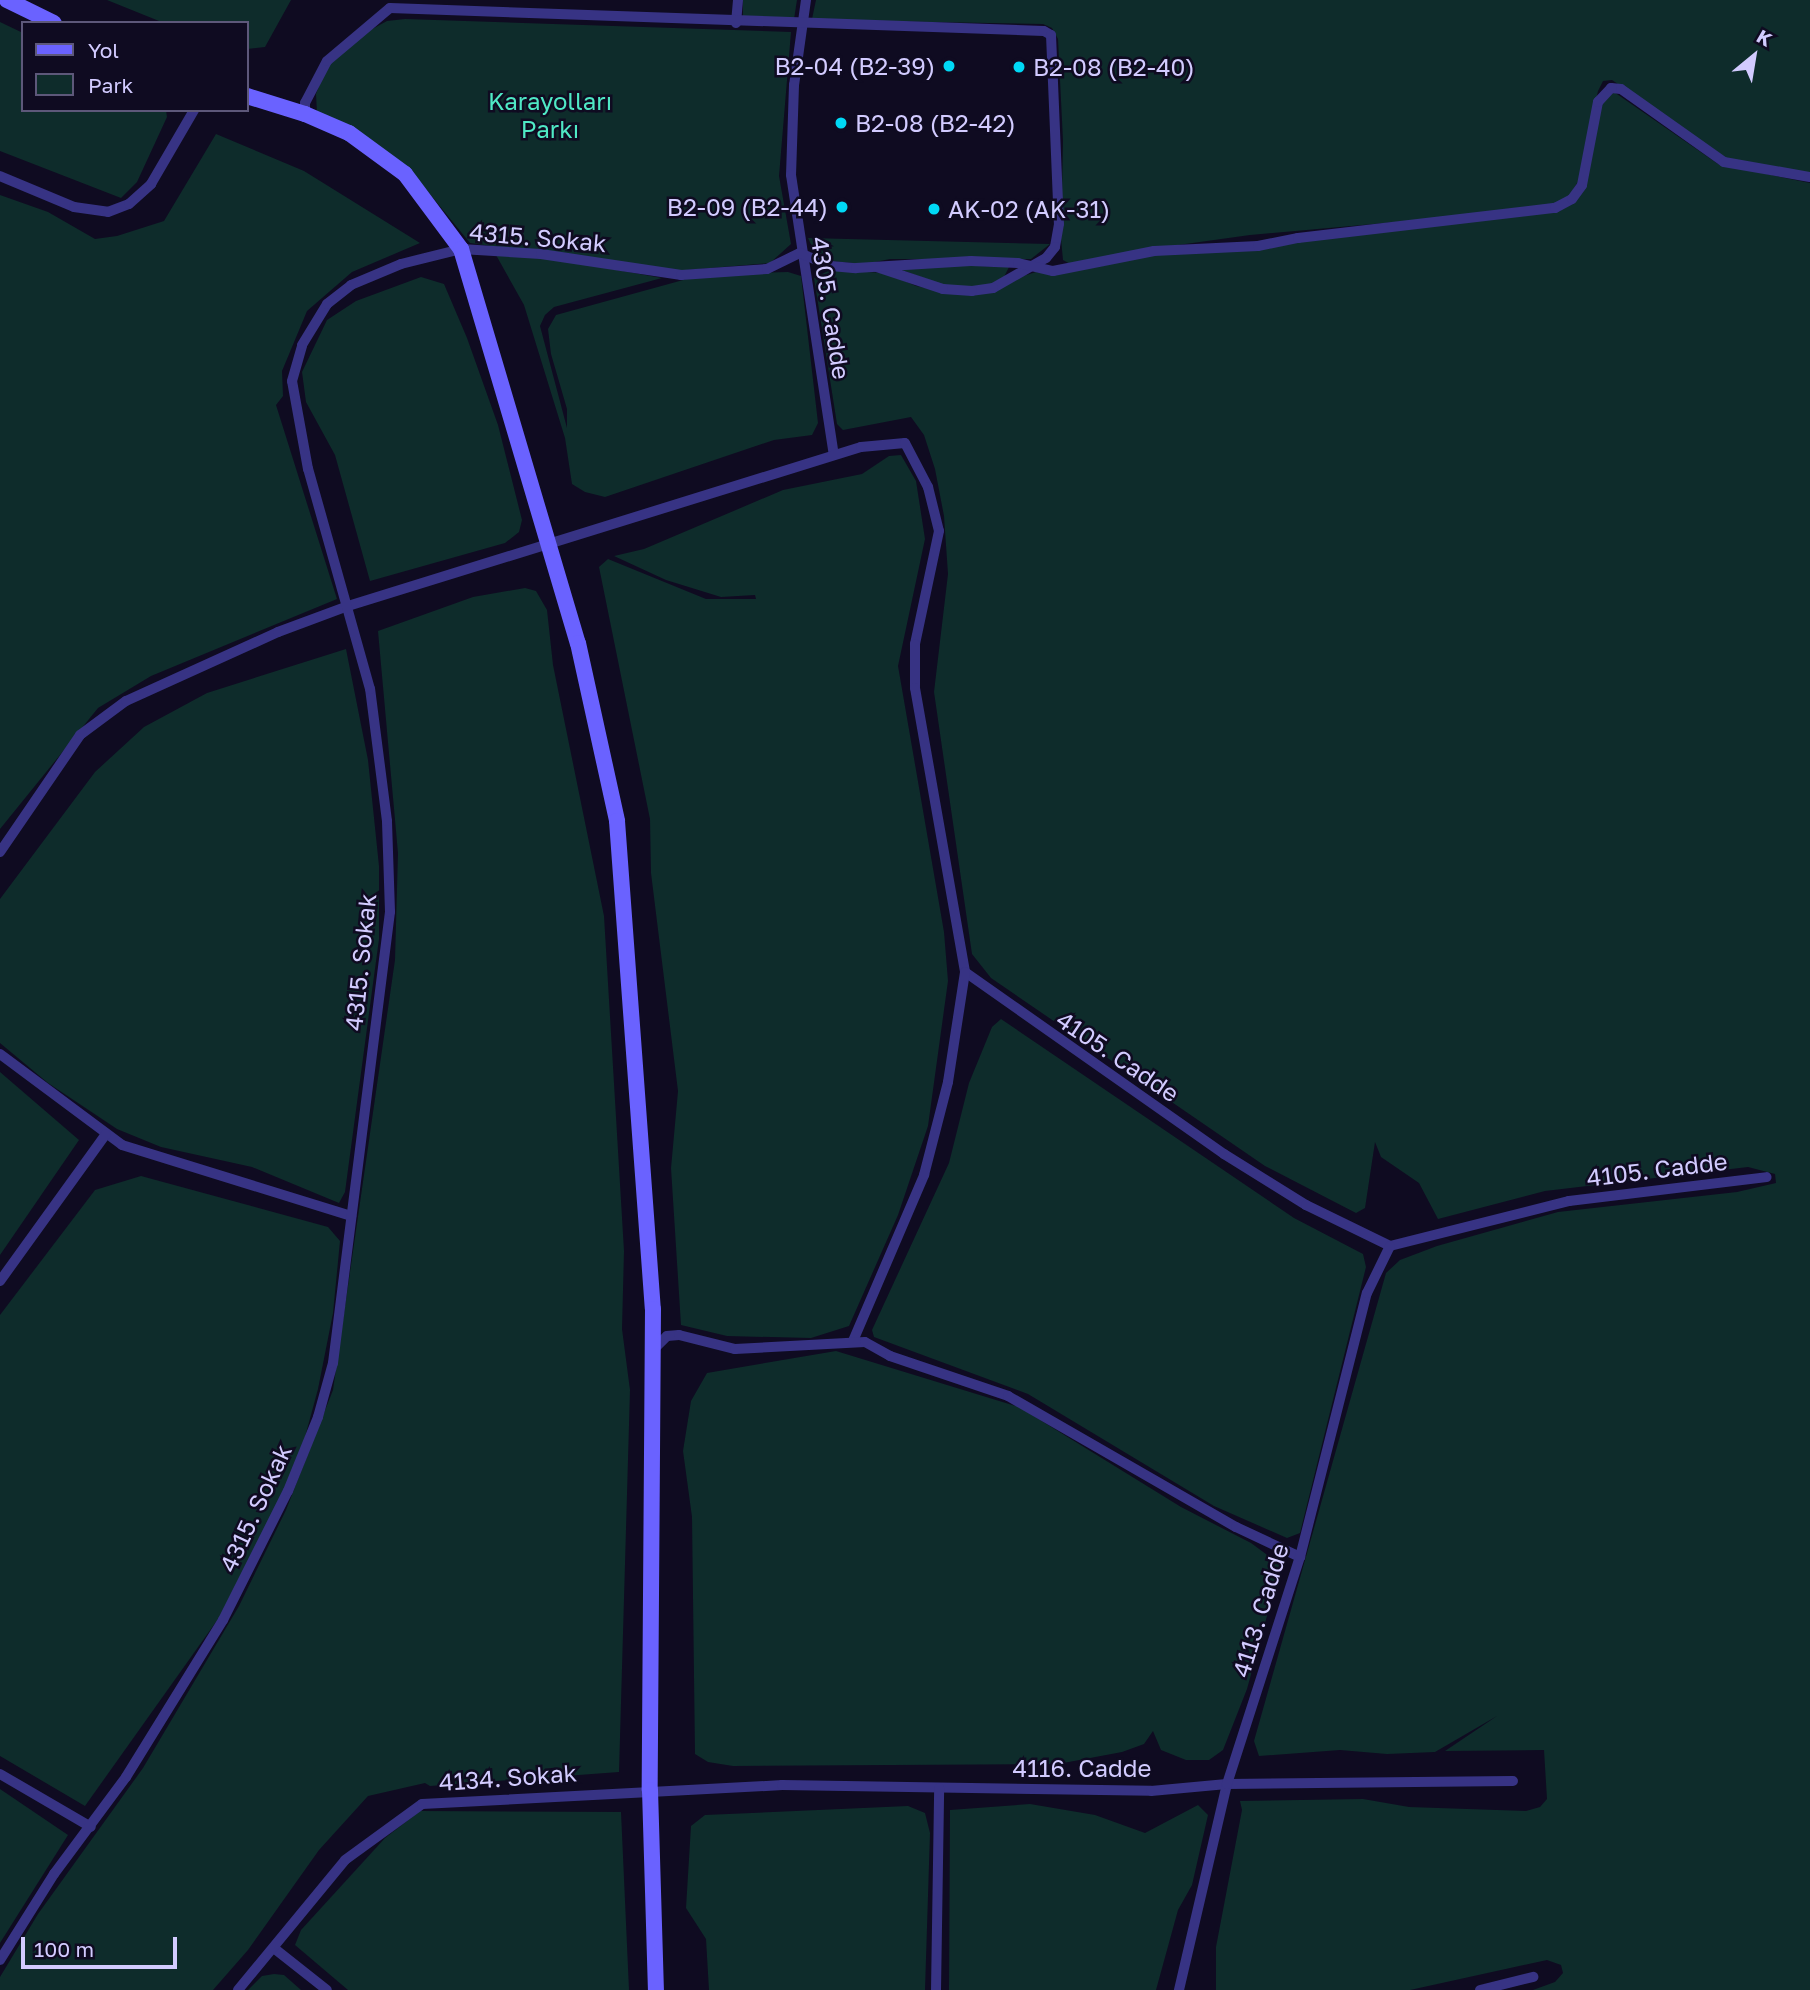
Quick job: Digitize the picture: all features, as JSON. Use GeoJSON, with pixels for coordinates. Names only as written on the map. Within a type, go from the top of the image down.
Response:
{"type":"FeatureCollection","features":[{"type":"Feature","properties":{"kind":"street"},"geometry":{"type":"LineString","coordinates":[[7,0],[50,21]]}},
{"type":"Feature","properties":{"kind":"street"},"geometry":{"type":"LineString","coordinates":[[736,23],[737,0]]}},
{"type":"Feature","properties":{"kind":"street","name":"4305. Cadde"},"geometry":{"type":"LineString","coordinates":[[806,0],[794,85],[791,175],[800,253],[834,455]]}},
{"type":"Feature","properties":{"kind":"street"},"geometry":{"type":"LineString","coordinates":[[305,114],[305,103],[327,61],[390,8],[736,23],[1044,31],[1051,35],[1055,47],[1059,224],[1055,247],[1032,266],[993,288],[943,289],[874,266]]}},
{"type":"Feature","properties":{"kind":"street"},"geometry":{"type":"LineString","coordinates":[[800,253],[831,266],[971,261],[1069,270],[1154,251],[1258,246],[1298,237],[1555,208],[1572,199],[1582,185],[1598,103],[1611,88],[1621,89],[1724,162],[1810,177]]}},
{"type":"Feature","properties":{"kind":"street"},"geometry":{"type":"LineString","coordinates":[[248,96],[305,114],[349,133],[405,174],[461,249],[578,643],[617,821],[653,1309],[650,1790],[656,1990]]}},
{"type":"Feature","properties":{"kind":"street"},"geometry":{"type":"LineString","coordinates":[[0,176],[74,207],[108,212],[130,204],[151,184],[193,112]]}},
{"type":"Feature","properties":{"kind":"street","name":"4315. Sokak"},"geometry":{"type":"LineString","coordinates":[[0,1960],[54,1874],[91,1827],[223,1620],[272,1529],[318,1417],[333,1363],[390,912],[387,821],[370,689],[307,469],[292,381],[302,345],[327,304],[351,285],[401,264],[461,249],[541,254],[681,275],[768,269],[800,253]]}},
{"type":"Feature","properties":{"kind":"street"},"geometry":{"type":"LineString","coordinates":[[0,852],[80,735],[126,701],[278,632],[348,606],[834,455],[861,447],[905,443],[928,487],[940,530],[915,644],[915,688],[965,972],[947,1082],[924,1175],[853,1341]]}},
{"type":"Feature","properties":{"kind":"street","name":"4105. Cadde"},"geometry":{"type":"LineString","coordinates":[[965,972],[1224,1154],[1306,1205],[1390,1246],[1569,1201],[1767,1177]]}},
{"type":"Feature","properties":{"kind":"street"},"geometry":{"type":"LineString","coordinates":[[0,1055],[122,1145],[351,1216]]}},
{"type":"Feature","properties":{"kind":"street"},"geometry":{"type":"LineString","coordinates":[[0,1281],[106,1133]]}},
{"type":"Feature","properties":{"kind":"street","name":"4113. Cadde"},"geometry":{"type":"LineString","coordinates":[[1179,1990],[1227,1784],[1300,1557],[1367,1293],[1390,1246]]}},
{"type":"Feature","properties":{"kind":"street"},"geometry":{"type":"LineString","coordinates":[[652,1351],[667,1336],[679,1335],[735,1349],[853,1341],[1008,1396],[1236,1527],[1300,1557]]}},
{"type":"Feature","properties":{"kind":"street"},"geometry":{"type":"LineString","coordinates":[[0,1773],[91,1827]]}},
{"type":"Feature","properties":{"kind":"street","name":"4116. Cadde"},"geometry":{"type":"LineString","coordinates":[[650,1790],[782,1785],[1151,1791],[1227,1784],[1514,1781]]}},
{"type":"Feature","properties":{"kind":"street"},"geometry":{"type":"LineString","coordinates":[[936,1990],[939,1788]]}},
{"type":"Feature","properties":{"kind":"street","name":"4134. Sokak"},"geometry":{"type":"LineString","coordinates":[[238,1990],[275,1949],[345,1860],[422,1804],[650,1790]]}},
{"type":"Feature","properties":{"kind":"street"},"geometry":{"type":"LineString","coordinates":[[275,1949],[327,1990]]}},
{"type":"Feature","properties":{"kind":"street"},"geometry":{"type":"LineString","coordinates":[[1480,1990],[1534,1977]]}},
{"type":"Feature","properties":{"kind":"green space"},"geometry":{"type":"Polygon","coordinates":[[[107,0],[291,0],[265,47],[248,49],[248,21],[159,21],[107,0]]]}},
{"type":"Feature","properties":{"kind":"green space"},"geometry":{"type":"Polygon","coordinates":[[[743,0],[797,0],[794,19],[743,17],[743,0]]]}},
{"type":"Feature","properties":{"kind":"green space"},"geometry":{"type":"Polygon","coordinates":[[[816,0],[1810,0],[1810,173],[1731,161],[1612,80],[1603,81],[1598,91],[1579,180],[1566,201],[1508,212],[1250,235],[1135,251],[1072,265],[1063,260],[1061,239],[1063,141],[1058,39],[1052,28],[1043,24],[816,20],[812,19],[816,0]]]}},
{"type":"Feature","properties":{"kind":"green space","name":"Karayolları Parkı"},"geometry":{"type":"Polygon","coordinates":[[[405,19],[791,32],[779,176],[791,244],[770,263],[675,271],[470,243],[420,182],[317,113],[316,94],[327,66],[365,33],[387,21],[405,19]]]}},
{"type":"Feature","properties":{"kind":"green space"},"geometry":{"type":"Polygon","coordinates":[[[0,22],[21,32],[21,112],[166,112],[167,117],[137,182],[121,198],[0,151],[0,22]]]}},
{"type":"Feature","properties":{"kind":"green space"},"geometry":{"type":"Polygon","coordinates":[[[1614,92],[1718,164],[1810,183],[1810,1990],[1533,1990],[1555,1982],[1563,1973],[1561,1965],[1547,1960],[1410,1990],[1216,1990],[1216,1947],[1242,1810],[1240,1801],[1363,1799],[1409,1807],[1526,1811],[1540,1807],[1547,1799],[1544,1750],[1445,1751],[1497,1716],[1435,1752],[1387,1754],[1340,1750],[1259,1756],[1254,1741],[1386,1273],[1400,1260],[1437,1246],[1558,1212],[1737,1192],[1776,1183],[1775,1174],[1748,1167],[1545,1191],[1438,1219],[1419,1183],[1381,1157],[1375,1142],[1365,1208],[1356,1213],[1265,1166],[991,978],[972,954],[934,692],[948,574],[944,516],[935,469],[924,435],[911,417],[843,430],[837,424],[814,278],[830,270],[886,273],[916,286],[961,295],[1036,272],[1057,274],[1133,258],[1576,200],[1600,105],[1614,92]]]}},
{"type":"Feature","properties":{"kind":"green space"},"geometry":{"type":"Polygon","coordinates":[[[216,134],[304,171],[420,243],[352,272],[307,311],[282,371],[283,396],[276,405],[337,599],[151,676],[98,708],[0,829],[0,195],[48,212],[95,239],[117,236],[164,221],[216,134]]]}},
{"type":"Feature","properties":{"kind":"green space"},"geometry":{"type":"Polygon","coordinates":[[[808,238],[1050,244],[1031,259],[890,259],[865,264],[830,261],[815,253],[808,238]]]}},
{"type":"Feature","properties":{"kind":"green space"},"geometry":{"type":"Polygon","coordinates":[[[496,255],[555,259],[662,278],[554,307],[545,315],[540,326],[567,428],[567,409],[551,354],[548,329],[556,315],[705,274],[788,272],[801,276],[818,423],[812,435],[774,440],[605,497],[585,492],[572,484],[565,438],[524,305],[496,255]]]}},
{"type":"Feature","properties":{"kind":"green space"},"geometry":{"type":"Polygon","coordinates":[[[893,267],[1009,267],[1003,279],[984,287],[952,288],[893,267]]]}},
{"type":"Feature","properties":{"kind":"green space"},"geometry":{"type":"Polygon","coordinates":[[[421,277],[444,284],[467,338],[498,425],[522,520],[519,532],[505,543],[370,581],[335,455],[306,402],[302,372],[327,320],[356,301],[421,277]]]}},
{"type":"Feature","properties":{"kind":"green space"},"geometry":{"type":"Polygon","coordinates":[[[901,455],[916,481],[925,539],[898,666],[944,932],[948,981],[928,1126],[898,1215],[849,1326],[811,1338],[727,1336],[681,1325],[671,1168],[678,1091],[651,873],[650,819],[599,567],[608,559],[706,599],[756,599],[755,595],[721,597],[666,580],[614,556],[644,549],[783,490],[862,474],[889,456],[901,455]]]}},
{"type":"Feature","properties":{"kind":"green space"},"geometry":{"type":"Polygon","coordinates":[[[525,588],[536,591],[547,610],[553,665],[604,916],[624,1251],[622,1329],[630,1390],[619,1772],[430,1786],[425,1783],[368,1796],[319,1850],[248,1950],[213,1990],[0,1990],[0,1977],[38,1914],[143,1768],[239,1606],[286,1510],[333,1390],[395,960],[398,853],[378,631],[473,597],[525,588]]]}},
{"type":"Feature","properties":{"kind":"green space"},"geometry":{"type":"Polygon","coordinates":[[[346,649],[368,760],[379,866],[379,939],[345,1192],[339,1203],[252,1167],[161,1147],[117,1129],[48,1083],[0,1043],[0,899],[95,772],[144,727],[207,693],[346,649]]]}},
{"type":"Feature","properties":{"kind":"green space"},"geometry":{"type":"Polygon","coordinates":[[[1001,1019],[1294,1218],[1363,1254],[1366,1267],[1300,1533],[1287,1538],[1214,1506],[1028,1394],[874,1337],[872,1330],[949,1163],[969,1083],[992,1027],[1001,1019]]]}},
{"type":"Feature","properties":{"kind":"green space"},"geometry":{"type":"Polygon","coordinates":[[[0,1072],[79,1140],[0,1255],[0,1072]]]}},
{"type":"Feature","properties":{"kind":"green space"},"geometry":{"type":"Polygon","coordinates":[[[141,1176],[328,1227],[340,1241],[333,1313],[318,1389],[302,1448],[264,1538],[223,1612],[85,1806],[0,1756],[0,1315],[95,1190],[141,1176]]]}},
{"type":"Feature","properties":{"kind":"green space"},"geometry":{"type":"Polygon","coordinates":[[[836,1351],[1019,1407],[1181,1507],[1251,1543],[1281,1565],[1247,1689],[1223,1750],[1209,1760],[1186,1760],[1161,1750],[1153,1731],[1144,1744],[1122,1752],[1058,1764],[733,1766],[708,1762],[695,1754],[692,1517],[683,1451],[691,1401],[707,1373],[836,1351]]]}},
{"type":"Feature","properties":{"kind":"green space"},"geometry":{"type":"Polygon","coordinates":[[[0,1789],[68,1835],[0,1943],[0,1789]]]}},
{"type":"Feature","properties":{"kind":"green space"},"geometry":{"type":"Polygon","coordinates":[[[1030,1804],[1095,1815],[1145,1833],[1198,1805],[1208,1815],[1192,1885],[1178,1910],[1156,1990],[949,1990],[950,1810],[1030,1804]]]}},
{"type":"Feature","properties":{"kind":"green space"},"geometry":{"type":"Polygon","coordinates":[[[908,1806],[925,1813],[930,1833],[925,1990],[709,1990],[706,1939],[686,1908],[691,1826],[705,1815],[908,1806]]]}},
{"type":"Feature","properties":{"kind":"green space"},"geometry":{"type":"Polygon","coordinates":[[[420,1811],[621,1812],[629,1990],[348,1990],[295,1945],[301,1930],[385,1838],[420,1811]]]}},
{"type":"Feature","properties":{"kind":"green space"},"geometry":{"type":"Polygon","coordinates":[[[284,1975],[301,1990],[248,1990],[262,1976],[284,1975]]]}},
{"type":"Feature","properties":{"kind":"place","name":"B2-04 (B2-39)"},"geometry":{"type":"Point","coordinates":[949,66]}},
{"type":"Feature","properties":{"kind":"place","name":"B2-08 (B2-40)"},"geometry":{"type":"Point","coordinates":[1019,67]}},
{"type":"Feature","properties":{"kind":"place","name":"B2-08 (B2-42)"},"geometry":{"type":"Point","coordinates":[841,123]}},
{"type":"Feature","properties":{"kind":"place","name":"B2-09 (B2-44)"},"geometry":{"type":"Point","coordinates":[842,207]}},
{"type":"Feature","properties":{"kind":"place","name":"AK-02 (AK-31)"},"geometry":{"type":"Point","coordinates":[934,209]}}]}
